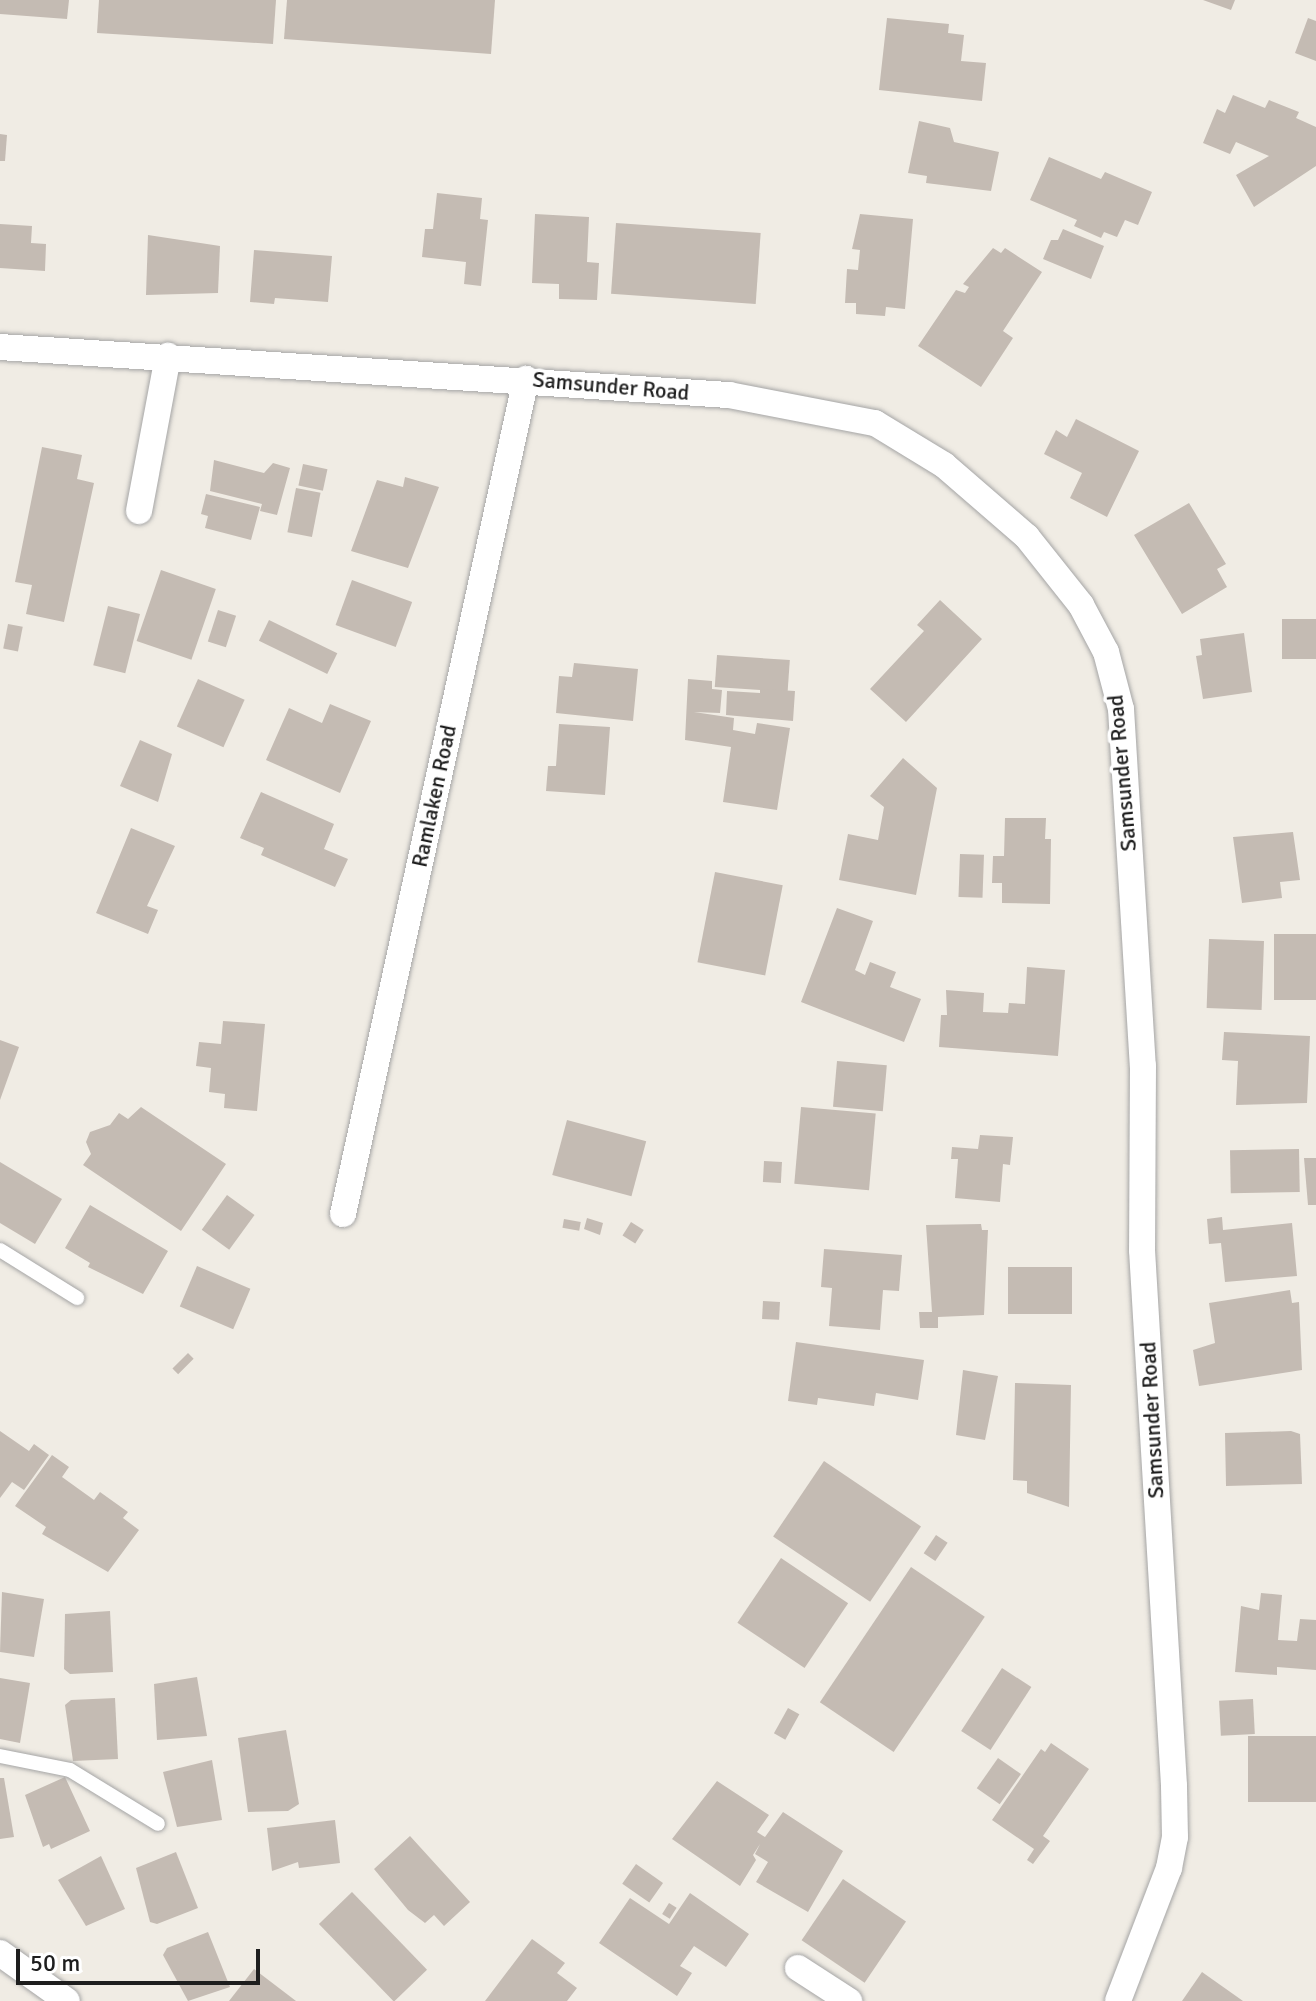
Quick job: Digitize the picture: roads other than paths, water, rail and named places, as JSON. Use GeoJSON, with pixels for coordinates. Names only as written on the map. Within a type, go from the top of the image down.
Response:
{"type":"FeatureCollection","features":[{"type":"Feature","properties":{"kind":"street","name":"Samsunder Road"},"geometry":{"type":"LineString","coordinates":[[0,347],[526,379],[729,395],[875,423],[944,465],[1027,537],[1081,605],[1106,652],[1121,709],[1143,1066],[1142,1250],[1174,1786],[1175,1837],[1157,1909],[1118,2001]]}},
{"type":"Feature","properties":{"kind":"street"},"geometry":{"type":"LineString","coordinates":[[139,511],[168,356]]}},
{"type":"Feature","properties":{"kind":"street","name":"Ramlaken Road"},"geometry":{"type":"LineString","coordinates":[[343,1214],[526,379]]}},
{"type":"Feature","properties":{"kind":"street"},"geometry":{"type":"LineString","coordinates":[[0,1953],[67,2001]]}},
{"type":"Feature","properties":{"kind":"street"},"geometry":{"type":"LineString","coordinates":[[798,1968],[849,2001]]}},
{"type":"Feature","properties":{"kind":"lane"},"geometry":{"type":"LineString","coordinates":[[0,1250],[77,1298]]}},
{"type":"Feature","properties":{"kind":"lane"},"geometry":{"type":"LineString","coordinates":[[0,1756],[70,1770],[158,1824]]}}]}
